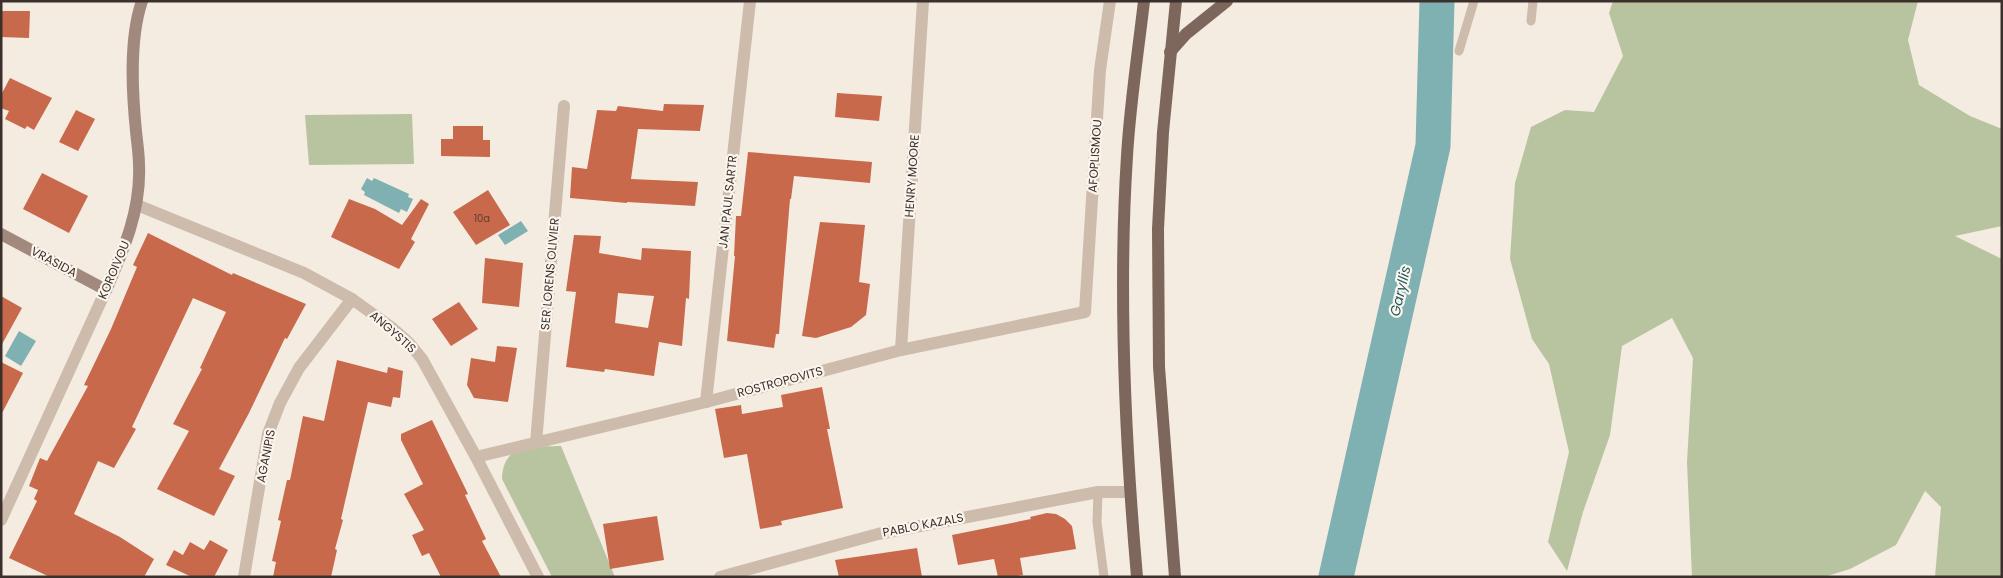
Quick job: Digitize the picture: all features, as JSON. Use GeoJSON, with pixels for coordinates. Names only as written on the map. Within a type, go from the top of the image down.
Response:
{"type":"FeatureCollection","features":[{"type":"Feature","properties":{"kind":"main road"},"geometry":{"type":"LineString","coordinates":[[1137,577],[1130,492],[1124,322],[1124,231],[1127,155],[1144,1]]}},
{"type":"Feature","properties":{"kind":"main road"},"geometry":{"type":"LineString","coordinates":[[1175,577],[1159,357],[1158,229],[1163,132],[1176,1]]}},
{"type":"Feature","properties":{"kind":"main road"},"geometry":{"type":"LineString","coordinates":[[1170,52],[1186,34],[1227,1]]}},
{"type":"Feature","properties":{"kind":"street","name":"KOROIVOU"},"geometry":{"type":"LineString","coordinates":[[1,520],[106,290],[124,248],[137,205],[139,165],[135,128],[133,47],[138,12],[142,1]]}},
{"type":"Feature","properties":{"kind":"street","name":"JAN PAUL SARTR"},"geometry":{"type":"LineString","coordinates":[[706,402],[750,1]]}},
{"type":"Feature","properties":{"kind":"street","name":"HENRY MOORE"},"geometry":{"type":"LineString","coordinates":[[901,350],[923,1]]}},
{"type":"Feature","properties":{"kind":"street","name":"AFOPLISMOU"},"geometry":{"type":"LineString","coordinates":[[1085,312],[1100,70],[1110,1]]}},
{"type":"Feature","properties":{"kind":"street","name":"SER LORENS OLIVIER"},"geometry":{"type":"LineString","coordinates":[[536,443],[564,106]]}},
{"type":"Feature","properties":{"kind":"street","name":"ANGYSTIS"},"geometry":{"type":"LineString","coordinates":[[137,205],[304,273],[352,299],[391,327],[409,343],[422,358],[538,577]]}},
{"type":"Feature","properties":{"kind":"street","name":"VRASIDA"},"geometry":{"type":"LineString","coordinates":[[1,234],[106,290]]}},
{"type":"Feature","properties":{"kind":"street","name":"AGANIPIS"},"geometry":{"type":"LineString","coordinates":[[244,577],[268,434],[280,404],[299,368],[352,299]]}},
{"type":"Feature","properties":{"kind":"street","name":"ROSTROPOVITS"},"geometry":{"type":"LineString","coordinates":[[476,457],[706,402],[901,350],[1085,312]]}},
{"type":"Feature","properties":{"kind":"street","name":"PABLO KAZALS"},"geometry":{"type":"LineString","coordinates":[[720,577],[878,534],[1098,492],[1130,492]]}},
{"type":"Feature","properties":{"kind":"lane"},"geometry":{"type":"LineString","coordinates":[[1459,50],[1474,1]]}},
{"type":"Feature","properties":{"kind":"lane"},"geometry":{"type":"LineString","coordinates":[[1531,20],[1533,1]]}},
{"type":"Feature","properties":{"kind":"lane"},"geometry":{"type":"LineString","coordinates":[[1098,492],[1097,522],[1104,577]]}},
{"type":"Feature","properties":{"kind":"green space"},"geometry":{"type":"Polygon","coordinates":[[[1613,1],[1918,1],[1908,40],[1919,85],[1970,116],[2002,129],[2002,226],[1955,236],[2002,259],[2002,577],[1935,577],[1941,507],[1925,491],[1896,545],[1850,569],[1824,577],[1692,577],[1687,462],[1693,358],[1672,318],[1622,346],[1610,435],[1583,512],[1567,571],[1548,542],[1569,452],[1549,364],[1532,339],[1510,259],[1515,183],[1531,127],[1565,110],[1594,112],[1623,56],[1609,13],[1613,1]]]}},
{"type":"Feature","properties":{"kind":"green space"},"geometry":{"type":"Polygon","coordinates":[[[412,114],[414,164],[309,165],[305,115],[412,114]]]}},
{"type":"Feature","properties":{"kind":"green space"},"geometry":{"type":"Polygon","coordinates":[[[540,446],[561,446],[615,577],[552,577],[502,479],[508,458],[521,449],[540,446]]]}},
{"type":"Feature","properties":{"kind":"water"},"geometry":{"type":"Polygon","coordinates":[[[367,178],[372,181],[374,178],[409,194],[408,197],[413,199],[407,212],[401,209],[399,213],[364,195],[365,192],[361,189],[367,178]]]}},
{"type":"Feature","properties":{"kind":"water"},"geometry":{"type":"Polygon","coordinates":[[[521,221],[528,231],[505,245],[498,235],[521,221]]]}},
{"type":"Feature","properties":{"kind":"water"},"geometry":{"type":"Polygon","coordinates":[[[19,331],[36,341],[21,366],[5,356],[19,331]]]}},
{"type":"Feature","properties":{"kind":"building"},"geometry":{"type":"Polygon","coordinates":[[[1,11],[30,11],[29,38],[1,37],[1,11]]]}},
{"type":"Feature","properties":{"kind":"building"},"geometry":{"type":"Polygon","coordinates":[[[10,78],[52,98],[34,130],[27,126],[25,129],[5,119],[9,111],[1,108],[1,95],[10,78]]]}},
{"type":"Feature","properties":{"kind":"building"},"geometry":{"type":"Polygon","coordinates":[[[837,93],[882,96],[879,121],[835,117],[837,93]]]}},
{"type":"Feature","properties":{"kind":"building"},"geometry":{"type":"Polygon","coordinates":[[[664,104],[704,105],[700,131],[638,129],[631,179],[698,182],[695,206],[570,198],[572,167],[587,169],[597,110],[616,111],[618,106],[663,111],[664,104]]]}},
{"type":"Feature","properties":{"kind":"building"},"geometry":{"type":"Polygon","coordinates":[[[76,110],[95,119],[78,151],[59,142],[76,110]]]}},
{"type":"Feature","properties":{"kind":"building"},"geometry":{"type":"Polygon","coordinates":[[[453,126],[483,126],[483,140],[490,140],[490,157],[441,156],[441,139],[453,139],[453,126]]]}},
{"type":"Feature","properties":{"kind":"building"},"geometry":{"type":"Polygon","coordinates":[[[748,152],[872,162],[870,183],[794,176],[790,199],[779,334],[776,334],[774,348],[727,341],[735,256],[736,216],[741,216],[748,152]]]}},
{"type":"Feature","properties":{"kind":"building"},"geometry":{"type":"Polygon","coordinates":[[[42,173],[88,196],[69,233],[23,209],[42,173]]]}},
{"type":"Feature","properties":{"kind":"building"},"geometry":{"type":"Polygon","coordinates":[[[488,190],[510,225],[476,245],[453,212],[488,190]]]}},
{"type":"Feature","properties":{"kind":"building"},"geometry":{"type":"Polygon","coordinates":[[[349,199],[375,209],[402,225],[421,199],[429,204],[411,239],[415,242],[399,269],[331,237],[349,199]]]}},
{"type":"Feature","properties":{"kind":"building"},"geometry":{"type":"Polygon","coordinates":[[[820,222],[865,225],[859,282],[870,284],[866,315],[851,327],[816,338],[802,336],[820,222]]]}},
{"type":"Feature","properties":{"kind":"building"},"geometry":{"type":"Polygon","coordinates":[[[148,233],[232,275],[233,273],[306,304],[287,339],[285,338],[249,413],[219,469],[235,476],[214,516],[157,489],[189,431],[173,424],[202,369],[200,368],[226,312],[193,298],[132,427],[136,429],[114,468],[98,461],[74,514],[120,537],[154,559],[144,577],[50,577],[9,558],[37,501],[34,499],[38,490],[29,486],[40,458],[47,461],[88,386],[84,385],[111,329],[137,267],[133,265],[148,233]]]}},
{"type":"Feature","properties":{"kind":"building"},"geometry":{"type":"Polygon","coordinates":[[[574,235],[601,236],[599,253],[641,260],[642,248],[691,251],[689,299],[686,298],[682,346],[659,342],[654,376],[605,369],[604,372],[566,367],[576,292],[566,291],[574,235]],[[618,293],[615,323],[648,328],[654,296],[618,293]]]}},
{"type":"Feature","properties":{"kind":"building"},"geometry":{"type":"Polygon","coordinates":[[[485,258],[523,263],[519,307],[482,303],[485,258]]]}},
{"type":"Feature","properties":{"kind":"building"},"geometry":{"type":"Polygon","coordinates":[[[1,296],[22,308],[1,346],[1,296]]]}},
{"type":"Feature","properties":{"kind":"building"},"geometry":{"type":"Polygon","coordinates":[[[459,302],[478,329],[451,346],[432,319],[459,302]]]}},
{"type":"Feature","properties":{"kind":"building"},"geometry":{"type":"Polygon","coordinates":[[[497,346],[517,348],[508,402],[474,398],[467,385],[471,358],[495,362],[497,346]]]}},
{"type":"Feature","properties":{"kind":"building"},"geometry":{"type":"Polygon","coordinates":[[[337,360],[387,373],[388,367],[403,371],[400,398],[393,397],[391,407],[368,402],[341,519],[343,520],[335,549],[337,550],[331,577],[273,577],[276,562],[272,561],[281,521],[278,520],[287,480],[290,480],[303,416],[324,421],[337,360]]]}},
{"type":"Feature","properties":{"kind":"building"},"geometry":{"type":"Polygon","coordinates":[[[1,362],[23,373],[1,415],[1,362]]]}},
{"type":"Feature","properties":{"kind":"building"},"geometry":{"type":"Polygon","coordinates":[[[822,387],[830,429],[827,429],[843,508],[781,521],[782,525],[760,529],[747,454],[724,458],[715,409],[741,405],[742,414],[783,407],[781,395],[822,387]]]}},
{"type":"Feature","properties":{"kind":"building"},"geometry":{"type":"Polygon","coordinates":[[[432,420],[468,494],[465,495],[486,539],[482,541],[501,577],[441,577],[429,553],[422,556],[412,535],[424,530],[404,494],[423,484],[401,440],[401,434],[432,420]]]}},
{"type":"Feature","properties":{"kind":"building"},"geometry":{"type":"Polygon","coordinates":[[[1047,513],[1056,514],[1072,526],[1076,549],[1020,558],[1023,575],[1012,577],[998,577],[994,559],[958,565],[952,535],[1031,519],[1030,517],[1047,513]]]}},
{"type":"Feature","properties":{"kind":"building"},"geometry":{"type":"Polygon","coordinates":[[[657,516],[664,560],[610,569],[603,524],[657,516]]]}},
{"type":"Feature","properties":{"kind":"building"},"geometry":{"type":"Polygon","coordinates":[[[210,540],[228,550],[214,577],[192,577],[166,565],[174,550],[183,555],[190,542],[204,550],[210,540]]]}},
{"type":"Feature","properties":{"kind":"building"},"geometry":{"type":"Polygon","coordinates":[[[917,548],[922,577],[839,577],[835,560],[917,548]]]}},
{"type":"Feature","properties":{"kind":"waterway","name":"Garyllis"},"geometry":{"type":"LineString","coordinates":[[1336,577],[1433,146],[1437,1]]}}]}
